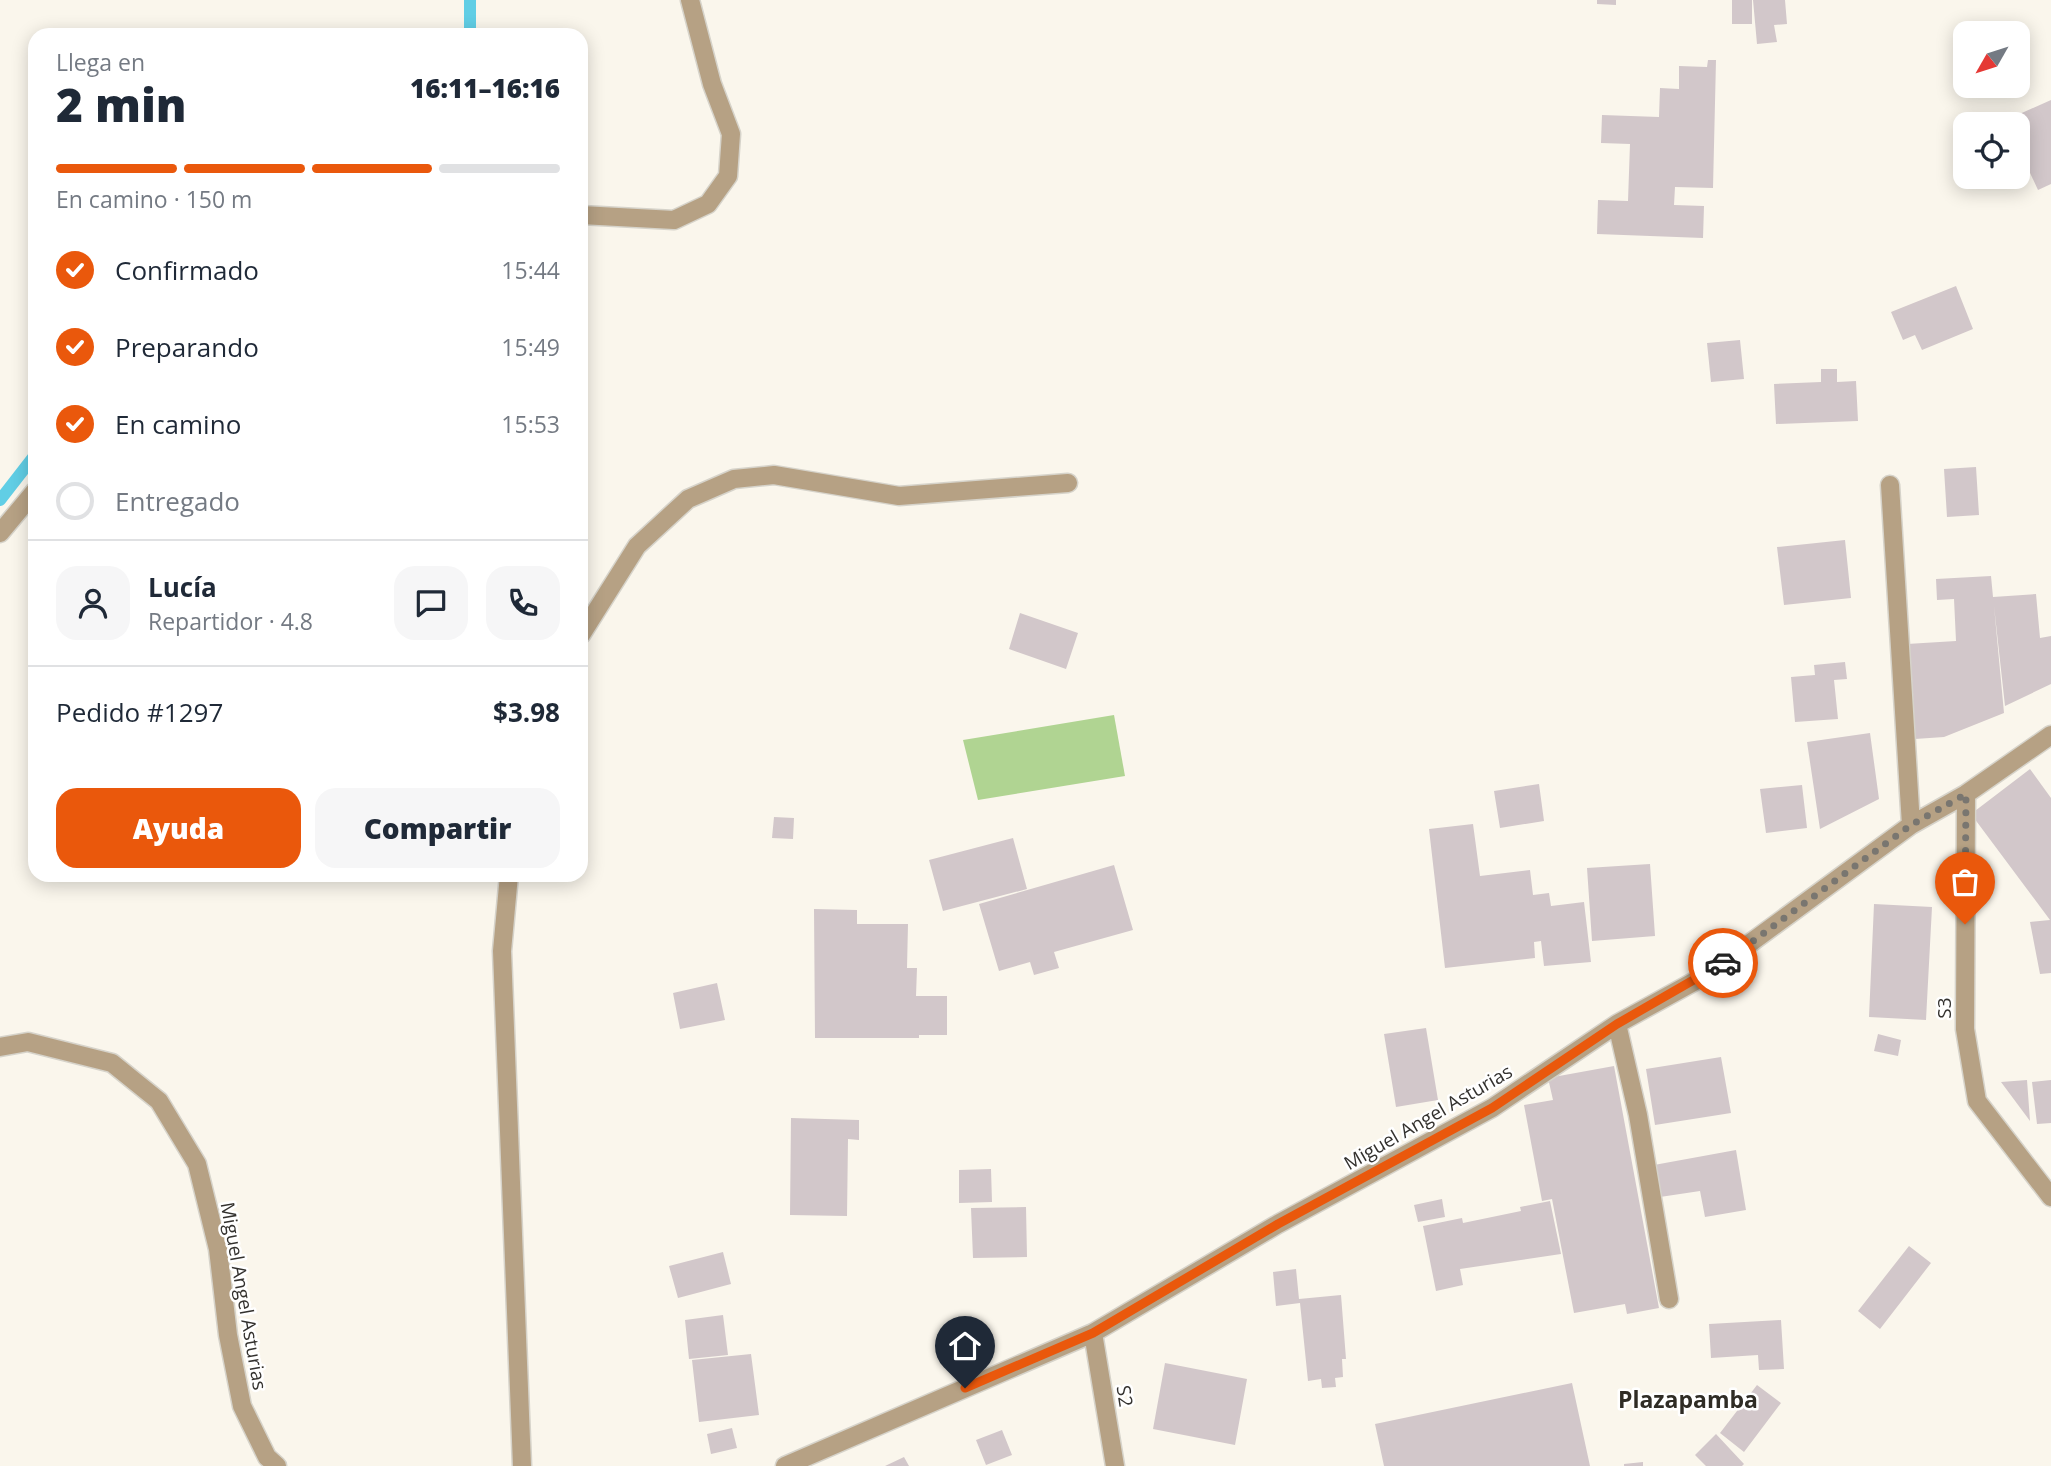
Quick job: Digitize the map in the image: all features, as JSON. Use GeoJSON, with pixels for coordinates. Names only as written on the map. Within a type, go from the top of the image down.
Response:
{"type":"FeatureCollection","features":[{"type":"Feature","properties":{"kind":"street"},"geometry":{"type":"LineString","coordinates":[[588,215],[674,220],[708,204],[729,176],[731,134],[712,84],[690,0]]}},
{"type":"Feature","properties":{"kind":"street"},"geometry":{"type":"LineString","coordinates":[[588,624],[636,546],[688,499],[734,479],[774,475],[899,496],[1068,483]]}},
{"type":"Feature","properties":{"kind":"street"},"geometry":{"type":"LineString","coordinates":[[1890,485],[1911,825]]}},
{"type":"Feature","properties":{"kind":"street"},"geometry":{"type":"LineString","coordinates":[[0,533],[28,499]]}},
{"type":"Feature","properties":{"kind":"street","name":"Miguel Angel Asturias"},"geometry":{"type":"LineString","coordinates":[[785,1466],[1093,1333],[1278,1224],[1492,1108],[1617,1024],[1708,974],[1911,825],[1966,794],[2051,735]]}},
{"type":"Feature","properties":{"kind":"street","name":"S3"},"geometry":{"type":"LineString","coordinates":[[1966,794],[1965,1029],[1977,1101],[2051,1197]]}},
{"type":"Feature","properties":{"kind":"street"},"geometry":{"type":"LineString","coordinates":[[508,882],[502,964],[522,1466]]}},
{"type":"Feature","properties":{"kind":"street"},"geometry":{"type":"LineString","coordinates":[[1617,1024],[1638,1115],[1669,1299]]}},
{"type":"Feature","properties":{"kind":"street","name":"Miguel Angel Asturias"},"geometry":{"type":"LineString","coordinates":[[0,1047],[28,1042],[112,1063],[159,1101],[197,1164],[218,1249],[228,1335],[242,1406],[267,1457],[277,1466]]}},
{"type":"Feature","properties":{"kind":"street","name":"S2"},"geometry":{"type":"LineString","coordinates":[[1093,1333],[1115,1466]]}},
{"type":"Feature","properties":{"kind":"green space"},"geometry":{"type":"Polygon","coordinates":[[[1114,715],[1125,776],[978,800],[963,740],[1114,715]]]}},
{"type":"Feature","properties":{"kind":"building"},"geometry":{"type":"Polygon","coordinates":[[[1597,0],[1616,0],[1616,5],[1597,4],[1597,0]]]}},
{"type":"Feature","properties":{"kind":"building"},"geometry":{"type":"Polygon","coordinates":[[[1732,0],[1752,0],[1752,24],[1732,24],[1732,0]]]}},
{"type":"Feature","properties":{"kind":"building"},"geometry":{"type":"Polygon","coordinates":[[[1753,0],[1785,0],[1787,24],[1774,25],[1777,42],[1757,44],[1753,0]]]}},
{"type":"Feature","properties":{"kind":"building"},"geometry":{"type":"Polygon","coordinates":[[[1708,60],[1716,60],[1713,188],[1675,187],[1674,205],[1704,206],[1703,238],[1597,234],[1598,200],[1628,201],[1630,144],[1601,143],[1602,115],[1659,117],[1660,88],[1679,89],[1679,66],[1707,67],[1708,60]]]}},
{"type":"Feature","properties":{"kind":"building"},"geometry":{"type":"Polygon","coordinates":[[[2051,100],[2051,184],[2038,190],[2030,173],[2030,112],[2024,112],[2051,100]]]}},
{"type":"Feature","properties":{"kind":"building"},"geometry":{"type":"Polygon","coordinates":[[[1956,286],[1973,329],[1922,350],[1915,335],[1903,340],[1891,312],[1956,286]]]}},
{"type":"Feature","properties":{"kind":"building"},"geometry":{"type":"Polygon","coordinates":[[[1740,340],[1744,379],[1711,382],[1707,343],[1740,340]]]}},
{"type":"Feature","properties":{"kind":"building"},"geometry":{"type":"Polygon","coordinates":[[[1821,369],[1837,369],[1837,382],[1856,381],[1858,421],[1776,424],[1774,384],[1821,382],[1821,369]]]}},
{"type":"Feature","properties":{"kind":"building"},"geometry":{"type":"Polygon","coordinates":[[[1976,467],[1979,515],[1947,517],[1944,469],[1976,467]]]}},
{"type":"Feature","properties":{"kind":"building"},"geometry":{"type":"Polygon","coordinates":[[[1845,540],[1851,598],[1784,605],[1777,547],[1845,540]]]}},
{"type":"Feature","properties":{"kind":"building"},"geometry":{"type":"Polygon","coordinates":[[[1991,576],[1993,597],[2036,594],[2040,638],[2051,636],[2051,684],[2005,706],[1994,606],[2004,713],[1944,737],[1915,739],[1907,644],[1956,641],[1954,599],[1937,600],[1936,579],[1991,576]]]}},
{"type":"Feature","properties":{"kind":"building"},"geometry":{"type":"Polygon","coordinates":[[[1020,613],[1078,633],[1066,669],[1009,649],[1020,613]]]}},
{"type":"Feature","properties":{"kind":"building"},"geometry":{"type":"Polygon","coordinates":[[[1845,662],[1847,679],[1834,680],[1838,719],[1795,722],[1791,677],[1815,675],[1814,665],[1845,662]]]}},
{"type":"Feature","properties":{"kind":"building"},"geometry":{"type":"Polygon","coordinates":[[[1870,733],[1879,799],[1820,829],[1807,742],[1870,733]]]}},
{"type":"Feature","properties":{"kind":"building"},"geometry":{"type":"Polygon","coordinates":[[[2030,769],[2051,798],[2051,973],[2040,974],[2030,922],[2050,920],[1971,814],[2030,769]]]}},
{"type":"Feature","properties":{"kind":"building"},"geometry":{"type":"Polygon","coordinates":[[[1539,784],[1544,821],[1500,828],[1494,791],[1539,784]]]}},
{"type":"Feature","properties":{"kind":"building"},"geometry":{"type":"Polygon","coordinates":[[[1802,785],[1807,828],[1766,833],[1760,789],[1802,785]]]}},
{"type":"Feature","properties":{"kind":"building"},"geometry":{"type":"Polygon","coordinates":[[[774,817],[794,818],[793,839],[772,838],[774,817]]]}},
{"type":"Feature","properties":{"kind":"building"},"geometry":{"type":"Polygon","coordinates":[[[1473,824],[1480,876],[1530,870],[1533,895],[1549,893],[1551,906],[1584,902],[1591,962],[1544,966],[1541,941],[1534,942],[1535,958],[1445,968],[1429,829],[1473,824]]]}},
{"type":"Feature","properties":{"kind":"building"},"geometry":{"type":"Polygon","coordinates":[[[1013,838],[1027,889],[943,911],[929,860],[1013,838]]]}},
{"type":"Feature","properties":{"kind":"building"},"geometry":{"type":"Polygon","coordinates":[[[1650,864],[1655,936],[1592,941],[1587,868],[1650,864]]]}},
{"type":"Feature","properties":{"kind":"building"},"geometry":{"type":"Polygon","coordinates":[[[1114,865],[1133,930],[1054,952],[1059,968],[1034,975],[1030,962],[999,971],[979,904],[1114,865]]]}},
{"type":"Feature","properties":{"kind":"building"},"geometry":{"type":"Polygon","coordinates":[[[1874,904],[1932,907],[1926,1020],[1869,1017],[1874,904]]]}},
{"type":"Feature","properties":{"kind":"building"},"geometry":{"type":"Polygon","coordinates":[[[814,909],[857,910],[857,924],[908,924],[907,968],[917,968],[916,996],[947,996],[947,1035],[919,1035],[919,1038],[815,1038],[814,909]]]}},
{"type":"Feature","properties":{"kind":"building"},"geometry":{"type":"Polygon","coordinates":[[[717,983],[725,1020],[680,1029],[673,993],[717,983]]]}},
{"type":"Feature","properties":{"kind":"building"},"geometry":{"type":"Polygon","coordinates":[[[1426,1028],[1438,1100],[1396,1107],[1384,1034],[1426,1028]]]}},
{"type":"Feature","properties":{"kind":"building"},"geometry":{"type":"Polygon","coordinates":[[[1878,1034],[1901,1040],[1898,1056],[1874,1051],[1878,1034]]]}},
{"type":"Feature","properties":{"kind":"building"},"geometry":{"type":"Polygon","coordinates":[[[1721,1057],[1731,1113],[1655,1125],[1646,1069],[1721,1057]]]}},
{"type":"Feature","properties":{"kind":"building"},"geometry":{"type":"Polygon","coordinates":[[[1614,1066],[1659,1308],[1627,1314],[1625,1304],[1574,1313],[1552,1199],[1542,1201],[1524,1105],[1553,1100],[1548,1078],[1614,1066]]]}},
{"type":"Feature","properties":{"kind":"building"},"geometry":{"type":"Polygon","coordinates":[[[2027,1080],[2030,1121],[2001,1082],[2027,1080]]]}},
{"type":"Feature","properties":{"kind":"building"},"geometry":{"type":"Polygon","coordinates":[[[2051,1080],[2051,1123],[2037,1124],[2032,1082],[2051,1080]]]}},
{"type":"Feature","properties":{"kind":"building"},"geometry":{"type":"Polygon","coordinates":[[[791,1118],[859,1120],[859,1140],[848,1139],[847,1216],[790,1215],[791,1118]]]}},
{"type":"Feature","properties":{"kind":"building"},"geometry":{"type":"Polygon","coordinates":[[[1736,1150],[1746,1210],[1705,1217],[1700,1191],[1660,1197],[1654,1165],[1736,1150]]]}},
{"type":"Feature","properties":{"kind":"building"},"geometry":{"type":"Polygon","coordinates":[[[991,1169],[992,1202],[959,1203],[959,1170],[991,1169]]]}},
{"type":"Feature","properties":{"kind":"building"},"geometry":{"type":"Polygon","coordinates":[[[1442,1199],[1445,1217],[1418,1222],[1414,1205],[1442,1199]]]}},
{"type":"Feature","properties":{"kind":"building"},"geometry":{"type":"Polygon","coordinates":[[[1550,1201],[1561,1254],[1460,1269],[1463,1285],[1436,1291],[1423,1226],[1462,1218],[1463,1223],[1521,1211],[1520,1207],[1550,1201]]]}},
{"type":"Feature","properties":{"kind":"building"},"geometry":{"type":"Polygon","coordinates":[[[1026,1207],[1027,1257],[973,1258],[971,1208],[1026,1207]]]}},
{"type":"Feature","properties":{"kind":"building"},"geometry":{"type":"Polygon","coordinates":[[[1909,1246],[1931,1263],[1880,1329],[1858,1311],[1909,1246]]]}},
{"type":"Feature","properties":{"kind":"building"},"geometry":{"type":"Polygon","coordinates":[[[723,1252],[731,1284],[678,1298],[669,1266],[723,1252]]]}},
{"type":"Feature","properties":{"kind":"building"},"geometry":{"type":"Polygon","coordinates":[[[1296,1269],[1299,1299],[1341,1295],[1346,1359],[1342,1359],[1343,1377],[1335,1378],[1336,1387],[1322,1388],[1321,1379],[1308,1381],[1300,1303],[1276,1306],[1273,1272],[1296,1269]]]}},
{"type":"Feature","properties":{"kind":"building"},"geometry":{"type":"Polygon","coordinates":[[[723,1315],[728,1355],[689,1359],[685,1320],[723,1315]]]}},
{"type":"Feature","properties":{"kind":"building"},"geometry":{"type":"Polygon","coordinates":[[[1781,1320],[1784,1369],[1759,1370],[1758,1355],[1711,1358],[1709,1324],[1781,1320]]]}},
{"type":"Feature","properties":{"kind":"building"},"geometry":{"type":"Polygon","coordinates":[[[751,1354],[759,1415],[699,1422],[692,1360],[751,1354]]]}},
{"type":"Feature","properties":{"kind":"building"},"geometry":{"type":"Polygon","coordinates":[[[1165,1363],[1247,1379],[1235,1445],[1153,1429],[1165,1363]]]}},
{"type":"Feature","properties":{"kind":"building"},"geometry":{"type":"Polygon","coordinates":[[[1572,1383],[1590,1466],[1384,1466],[1375,1424],[1572,1383]]]}},
{"type":"Feature","properties":{"kind":"building"},"geometry":{"type":"Polygon","coordinates":[[[1757,1385],[1781,1403],[1744,1452],[1720,1433],[1757,1385]]]}},
{"type":"Feature","properties":{"kind":"building"},"geometry":{"type":"Polygon","coordinates":[[[732,1428],[737,1448],[711,1454],[707,1434],[732,1428]]]}},
{"type":"Feature","properties":{"kind":"building"},"geometry":{"type":"Polygon","coordinates":[[[1002,1430],[1012,1455],[986,1465],[976,1440],[1002,1430]]]}},
{"type":"Feature","properties":{"kind":"building"},"geometry":{"type":"Polygon","coordinates":[[[1716,1434],[1744,1464],[1742,1466],[1706,1466],[1695,1455],[1716,1434]]]}},
{"type":"Feature","properties":{"kind":"building"},"geometry":{"type":"Polygon","coordinates":[[[904,1457],[909,1466],[885,1466],[904,1457]]]}},
{"type":"Feature","properties":{"kind":"building"},"geometry":{"type":"Polygon","coordinates":[[[1643,1462],[1643,1466],[1624,1466],[1624,1464],[1643,1462]]]}},
{"type":"Feature","properties":{"kind":"waterway"},"geometry":{"type":"LineString","coordinates":[[470,0],[470,28]]}},
{"type":"Feature","properties":{"kind":"waterway"},"geometry":{"type":"LineString","coordinates":[[0,500],[28,464]]}},
{"type":"Feature","properties":{"kind":"way so far"},"geometry":{"type":"LineString","coordinates":[[1723,963],[1911,825],[1966,794],[1965,924]]}},
{"type":"Feature","properties":{"kind":"district","name":"Plazapamba"},"geometry":{"type":"Point","coordinates":[1688,1399]}},
{"type":"Feature","properties":{"kind":"route"},"geometry":{"type":"LineString","coordinates":[[965,1388],[1093,1333],[1278,1224],[1492,1108],[1617,1024],[1723,963]]}}]}
